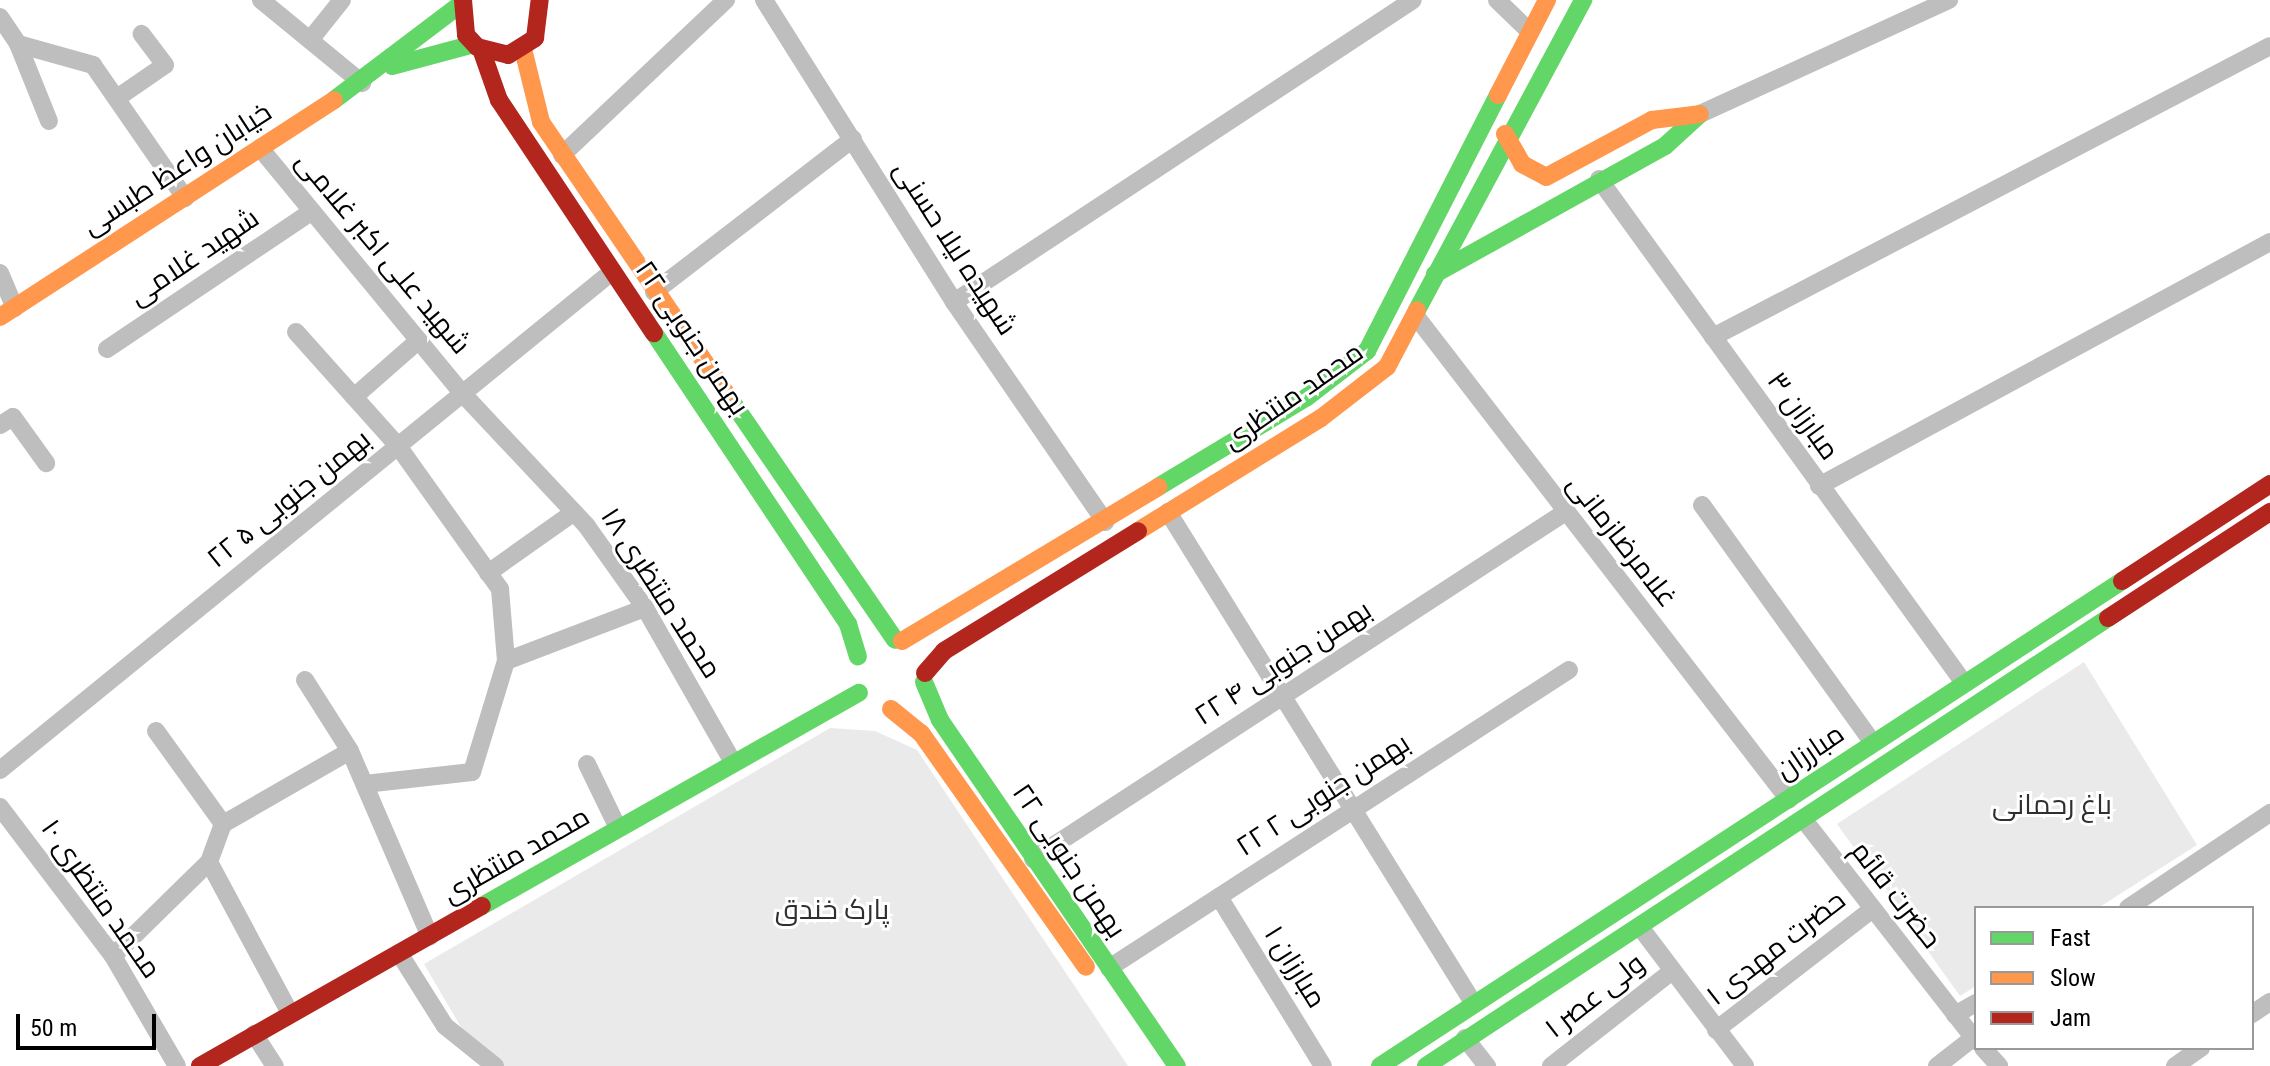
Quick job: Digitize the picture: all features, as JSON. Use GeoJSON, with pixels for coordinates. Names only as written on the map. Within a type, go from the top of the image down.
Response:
{"type":"FeatureCollection","features":[{"type":"Feature","properties":{"kind":"street"},"geometry":{"type":"LineString","coordinates":[[261,0],[362,83]]}},
{"type":"Feature","properties":{"kind":"street"},"geometry":{"type":"LineString","coordinates":[[310,40],[342,0]]}},
{"type":"Feature","properties":{"kind":"street"},"geometry":{"type":"LineString","coordinates":[[562,155],[726,0]]}},
{"type":"Feature","properties":{"kind":"street","name":"شهیده لیلا حسنی"},"geometry":{"type":"LineString","coordinates":[[764,0],[954,302],[1105,522]]}},
{"type":"Feature","properties":{"kind":"street"},"geometry":{"type":"LineString","coordinates":[[954,302],[1413,0]]}},
{"type":"Feature","properties":{"kind":"street"},"geometry":{"type":"LineString","coordinates":[[1497,0],[1529,31]]}},
{"type":"Feature","properties":{"kind":"street","name":"محمد منتظری"},"geometry":{"type":"LineString","coordinates":[[899,640],[1105,522],[1367,351],[1547,0]]}},
{"type":"Feature","properties":{"kind":"street","name":"محمد منتظری"},"geometry":{"type":"LineString","coordinates":[[924,677],[944,651],[1368,385],[1387,367],[1505,134],[1583,0]]}},
{"type":"Feature","properties":{"kind":"street"},"geometry":{"type":"LineString","coordinates":[[1505,134],[1522,164],[1546,177],[1652,120],[1700,114],[1949,0]]}},
{"type":"Feature","properties":{"kind":"street"},"geometry":{"type":"LineString","coordinates":[[384,68],[462,2]]}},
{"type":"Feature","properties":{"kind":"street","name":"۲۲ بهمن جنوبی"},"geometry":{"type":"LineString","coordinates":[[462,2],[499,100],[848,624],[858,657]]}},
{"type":"Feature","properties":{"kind":"street"},"geometry":{"type":"LineString","coordinates":[[384,68],[478,46],[523,49],[535,38],[545,2]]}},
{"type":"Feature","properties":{"kind":"street"},"geometry":{"type":"LineString","coordinates":[[0,17],[18,44],[49,121]]}},
{"type":"Feature","properties":{"kind":"street"},"geometry":{"type":"LineString","coordinates":[[117,98],[165,65],[142,34]]}},
{"type":"Feature","properties":{"kind":"street"},"geometry":{"type":"LineString","coordinates":[[18,44],[93,65],[185,198]]}},
{"type":"Feature","properties":{"kind":"street"},"geometry":{"type":"LineString","coordinates":[[1713,337],[2270,46]]}},
{"type":"Feature","properties":{"kind":"street","name":"۲۲ بهمن جنوبی"},"geometry":{"type":"LineString","coordinates":[[523,49],[527,89],[562,155],[738,415],[899,640]]}},
{"type":"Feature","properties":{"kind":"street","name":"خیابان واعظ طبسی"},"geometry":{"type":"LineString","coordinates":[[7,312],[384,68]]}},
{"type":"Feature","properties":{"kind":"street"},"geometry":{"type":"LineString","coordinates":[[1435,274],[1599,179],[1665,146],[1700,114]]}},
{"type":"Feature","properties":{"kind":"street"},"geometry":{"type":"LineString","coordinates":[[654,292],[853,139]]}},
{"type":"Feature","properties":{"kind":"street","name":"شهید علی اکبر غلامی"},"geometry":{"type":"LineString","coordinates":[[260,148],[463,394]]}},
{"type":"Feature","properties":{"kind":"street","name":"مبارزان ۳"},"geometry":{"type":"LineString","coordinates":[[1599,179],[1964,683]]}},
{"type":"Feature","properties":{"kind":"street","name":"شهید غلامی"},"geometry":{"type":"LineString","coordinates":[[107,349],[312,211]]}},
{"type":"Feature","properties":{"kind":"street"},"geometry":{"type":"LineString","coordinates":[[1819,486],[2270,242]]}},
{"type":"Feature","properties":{"kind":"street","name":"۲۲ بهمن جنوبی ۵"},"geometry":{"type":"LineString","coordinates":[[0,770],[613,271]]}},
{"type":"Feature","properties":{"kind":"street"},"geometry":{"type":"LineString","coordinates":[[0,273],[7,312]]}},
{"type":"Feature","properties":{"kind":"street","name":"غلامرضازمانی"},"geometry":{"type":"LineString","coordinates":[[1415,315],[1564,513],[1789,800]]}},
{"type":"Feature","properties":{"kind":"street"},"geometry":{"type":"LineString","coordinates":[[296,332],[398,446],[500,589],[506,661],[472,772],[365,784]]}},
{"type":"Feature","properties":{"kind":"street"},"geometry":{"type":"LineString","coordinates":[[354,397],[419,340]]}},
{"type":"Feature","properties":{"kind":"street","name":"محمد منتظری ۱۸"},"geometry":{"type":"LineString","coordinates":[[463,394],[574,512],[645,608],[733,762]]}},
{"type":"Feature","properties":{"kind":"street"},"geometry":{"type":"LineString","coordinates":[[718,429],[738,415]]}},
{"type":"Feature","properties":{"kind":"street"},"geometry":{"type":"LineString","coordinates":[[0,425],[13,417],[46,463]]}},
{"type":"Feature","properties":{"kind":"street","name":"مبارزان"},"geometry":{"type":"LineString","coordinates":[[1380,1066],[2270,484]]}},
{"type":"Feature","properties":{"kind":"street"},"geometry":{"type":"LineString","coordinates":[[1702,505],[1873,743]]}},
{"type":"Feature","properties":{"kind":"street"},"geometry":{"type":"LineString","coordinates":[[488,573],[574,512]]}},
{"type":"Feature","properties":{"kind":"street"},"geometry":{"type":"LineString","coordinates":[[1168,512],[1474,1004]]}},
{"type":"Feature","properties":{"kind":"street","name":"مبارزان"},"geometry":{"type":"LineString","coordinates":[[1426,1066],[2270,512]]}},
{"type":"Feature","properties":{"kind":"street","name":"۲۲ بهمن جنوبی ۴"},"geometry":{"type":"LineString","coordinates":[[1033,859],[1564,513]]}},
{"type":"Feature","properties":{"kind":"street"},"geometry":{"type":"LineString","coordinates":[[506,661],[645,608]]}},
{"type":"Feature","properties":{"kind":"street"},"geometry":{"type":"LineString","coordinates":[[899,640],[919,655],[924,677],[908,704],[891,709],[859,693],[858,657],[871,644],[899,640]]}},
{"type":"Feature","properties":{"kind":"street","name":"۲۲ بهمن جنوبی ۲"},"geometry":{"type":"LineString","coordinates":[[1109,968],[1569,670]]}},
{"type":"Feature","properties":{"kind":"street","name":"۲۲ بهمن جنوبی"},"geometry":{"type":"LineString","coordinates":[[924,677],[940,720],[1177,1066]]}},
{"type":"Feature","properties":{"kind":"street"},"geometry":{"type":"LineString","coordinates":[[305,680],[350,751],[430,937]]}},
{"type":"Feature","properties":{"kind":"street","name":"محمد منتظری"},"geometry":{"type":"LineString","coordinates":[[200,1066],[859,693]]}},
{"type":"Feature","properties":{"kind":"street","name":"۲۲ بهمن جنوبی"},"geometry":{"type":"LineString","coordinates":[[891,709],[921,733],[1156,1066]]}},
{"type":"Feature","properties":{"kind":"street"},"geometry":{"type":"LineString","coordinates":[[156,731],[223,824]]}},
{"type":"Feature","properties":{"kind":"street"},"geometry":{"type":"LineString","coordinates":[[113,956],[209,862],[223,824],[350,751]]}},
{"type":"Feature","properties":{"kind":"street"},"geometry":{"type":"LineString","coordinates":[[587,764],[618,828]]}},
{"type":"Feature","properties":{"kind":"street"},"geometry":{"type":"LineString","coordinates":[[1789,800],[1804,820]]}},
{"type":"Feature","properties":{"kind":"street","name":"محمد منتظری ۱۰"},"geometry":{"type":"LineString","coordinates":[[0,807],[113,956],[177,1066]]}},
{"type":"Feature","properties":{"kind":"street"},"geometry":{"type":"LineString","coordinates":[[2131,906],[2270,813]]}},
{"type":"Feature","properties":{"kind":"street","name":"حضرت قائم"},"geometry":{"type":"LineString","coordinates":[[1804,820],[1871,910],[1974,1038]]}},
{"type":"Feature","properties":{"kind":"street"},"geometry":{"type":"LineString","coordinates":[[209,862],[290,1013]]}},
{"type":"Feature","properties":{"kind":"street","name":"مبارزان ۱"},"geometry":{"type":"LineString","coordinates":[[1219,897],[1323,1066]]}},
{"type":"Feature","properties":{"kind":"street","name":"حضرت مهدی ۱"},"geometry":{"type":"LineString","coordinates":[[1716,1030],[1871,910]]}},
{"type":"Feature","properties":{"kind":"street"},"geometry":{"type":"LineString","coordinates":[[1640,927],[1745,1066]]}},
{"type":"Feature","properties":{"kind":"street"},"geometry":{"type":"LineString","coordinates":[[399,953],[445,1026],[495,1066]]}},
{"type":"Feature","properties":{"kind":"street","name":"ولی عصر ۱"},"geometry":{"type":"LineString","coordinates":[[1551,1066],[1672,971]]}},
{"type":"Feature","properties":{"kind":"street"},"geometry":{"type":"LineString","coordinates":[[1955,1015],[1974,1004]]}},
{"type":"Feature","properties":{"kind":"street"},"geometry":{"type":"LineString","coordinates":[[254,1034],[275,1066]]}},
{"type":"Feature","properties":{"kind":"street"},"geometry":{"type":"LineString","coordinates":[[1465,1038],[1487,1066]]}},
{"type":"Feature","properties":{"kind":"street"},"geometry":{"type":"LineString","coordinates":[[1937,1066],[1974,1044]]}},
{"type":"Feature","properties":{"kind":"street","name":"حضرت قائم"},"geometry":{"type":"LineString","coordinates":[[1984,1050],[1999,1066]]}},
{"type":"Feature","properties":{"kind":"street"},"geometry":{"type":"LineString","coordinates":[[2175,1066],[2198,1050]]}},
{"type":"Feature","properties":{"kind":"green space","name":"باغ رحمانی"},"geometry":{"type":"Polygon","coordinates":[[[2084,662],[2197,845],[2101,906],[1974,906],[1974,987],[1960,996],[1837,824],[2084,662]]]}},
{"type":"Feature","properties":{"kind":"green space","name":"پارک خندق"},"geometry":{"type":"Polygon","coordinates":[[[830,728],[875,731],[917,750],[1128,1066],[498,1066],[462,1029],[424,964],[830,728]]]}},
{"type":"Feature","properties":{"kind":"traffic: fast"},"geometry":{"type":"LineString","coordinates":[[1417,310],[1583,0]]}},
{"type":"Feature","properties":{"kind":"traffic: fast"},"geometry":{"type":"LineString","coordinates":[[334,100],[461,4]]}},
{"type":"Feature","properties":{"kind":"traffic: fast"},"geometry":{"type":"LineString","coordinates":[[392,66],[474,44]]}},
{"type":"Feature","properties":{"kind":"traffic: fast"},"geometry":{"type":"LineString","coordinates":[[1158,487],[1307,397],[1367,351],[1498,95]]}},
{"type":"Feature","properties":{"kind":"traffic: fast"},"geometry":{"type":"LineString","coordinates":[[1435,274],[1665,146],[1700,114]]}},
{"type":"Feature","properties":{"kind":"traffic: fast"},"geometry":{"type":"LineString","coordinates":[[654,333],[848,624],[858,657]]}},
{"type":"Feature","properties":{"kind":"traffic: fast"},"geometry":{"type":"LineString","coordinates":[[726,393],[895,640]]}},
{"type":"Feature","properties":{"kind":"traffic: fast"},"geometry":{"type":"LineString","coordinates":[[1380,1066],[2122,581]]}},
{"type":"Feature","properties":{"kind":"traffic: fast"},"geometry":{"type":"LineString","coordinates":[[1426,1066],[2108,618]]}},
{"type":"Feature","properties":{"kind":"traffic: fast"},"geometry":{"type":"LineString","coordinates":[[924,682],[940,720],[1177,1066]]}},
{"type":"Feature","properties":{"kind":"traffic: fast"},"geometry":{"type":"LineString","coordinates":[[482,906],[859,693]]}},
{"type":"Feature","properties":{"kind":"traffic: slow"},"geometry":{"type":"LineString","coordinates":[[1498,95],[1547,0]]}},
{"type":"Feature","properties":{"kind":"traffic: slow"},"geometry":{"type":"LineString","coordinates":[[523,49],[541,122],[726,393]]}},
{"type":"Feature","properties":{"kind":"traffic: slow"},"geometry":{"type":"LineString","coordinates":[[0,317],[334,100]]}},
{"type":"Feature","properties":{"kind":"traffic: slow"},"geometry":{"type":"LineString","coordinates":[[1505,134],[1522,164],[1546,177],[1652,120],[1700,114]]}},
{"type":"Feature","properties":{"kind":"traffic: slow"},"geometry":{"type":"LineString","coordinates":[[1138,531],[1321,418],[1387,367],[1417,310]]}},
{"type":"Feature","properties":{"kind":"traffic: slow"},"geometry":{"type":"LineString","coordinates":[[902,641],[1158,487]]}},
{"type":"Feature","properties":{"kind":"traffic: slow"},"geometry":{"type":"LineString","coordinates":[[891,709],[921,733],[1086,967]]}},
{"type":"Feature","properties":{"kind":"traffic: jam"},"geometry":{"type":"LineString","coordinates":[[463,0],[466,35],[477,47],[508,55],[535,38],[540,0]]}},
{"type":"Feature","properties":{"kind":"traffic: jam"},"geometry":{"type":"LineString","coordinates":[[481,49],[499,100],[654,333]]}},
{"type":"Feature","properties":{"kind":"traffic: jam"},"geometry":{"type":"LineString","coordinates":[[2122,581],[2270,484]]}},
{"type":"Feature","properties":{"kind":"traffic: jam"},"geometry":{"type":"LineString","coordinates":[[2108,618],[2270,512]]}},
{"type":"Feature","properties":{"kind":"traffic: jam"},"geometry":{"type":"LineString","coordinates":[[925,673],[944,651],[1138,531]]}},
{"type":"Feature","properties":{"kind":"traffic: jam"},"geometry":{"type":"LineString","coordinates":[[200,1066],[482,906]]}}]}
